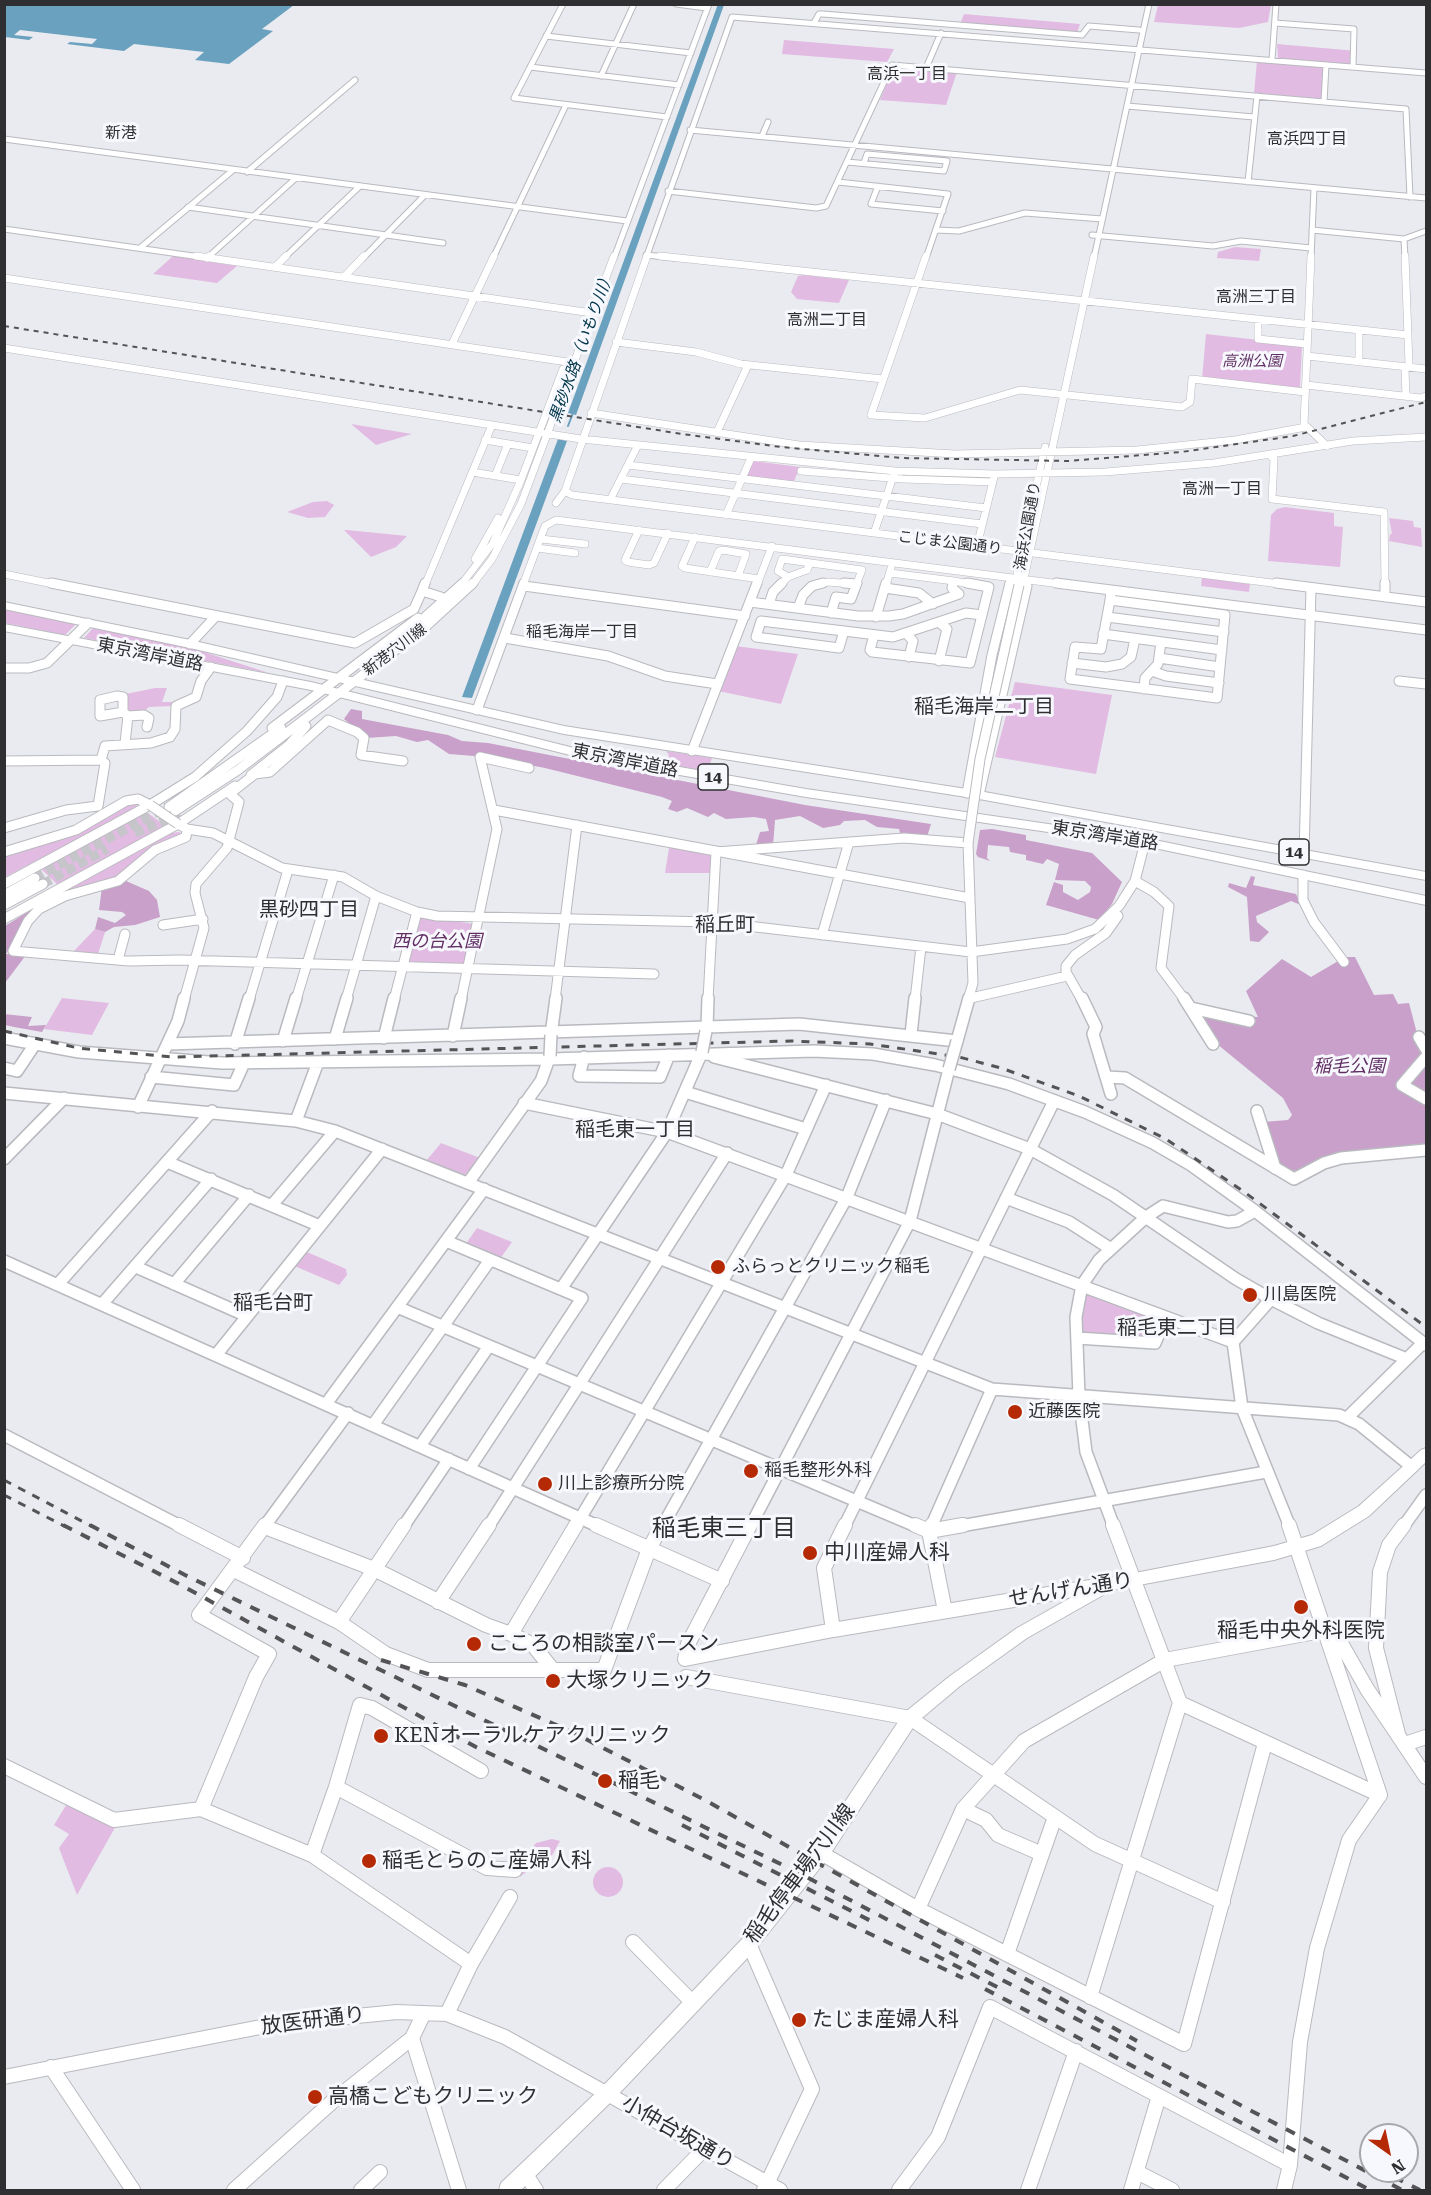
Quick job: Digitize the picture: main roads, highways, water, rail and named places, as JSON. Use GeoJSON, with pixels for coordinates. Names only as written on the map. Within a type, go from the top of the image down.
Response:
{"type":"FeatureCollection","features":[{"type":"Feature","properties":{"kind":"highway","name":"東京湾岸道路"},"geometry":{"type":"LineString","coordinates":[[4,605],[190,644],[354,690],[458,724],[582,754],[762,785],[1145,842],[1422,900]]}},
{"type":"Feature","properties":{"kind":"highway","name":"東京湾岸道路"},"geometry":{"type":"LineString","coordinates":[[4,627],[283,681],[330,684]]}},
{"type":"Feature","properties":{"kind":"highway"},"geometry":{"type":"LineString","coordinates":[[330,684],[354,690]]}},
{"type":"Feature","properties":{"kind":"highway","name":"東京湾岸道路"},"geometry":{"type":"LineString","coordinates":[[354,690],[477,710],[607,738],[973,794],[1426,876]]}},
{"type":"Feature","properties":{"kind":"highway"},"geometry":{"type":"LineString","coordinates":[[607,738],[662,753],[658,767]]}},
{"type":"Feature","properties":{"kind":"highway"},"geometry":{"type":"LineString","coordinates":[[718,755],[713,768],[715,771],[762,785]]}},
{"type":"Feature","properties":{"kind":"highway"},"geometry":{"type":"LineString","coordinates":[[1348,862],[1415,880],[1419,884],[1422,900]]}},
{"type":"Feature","properties":{"kind":"main road","name":"せんげん通り"},"geometry":{"type":"LineString","coordinates":[[1109,1584],[1298,1547],[1316,1541],[1350,1521],[1426,1454]]}},
{"type":"Feature","properties":{"kind":"main road","name":"稲毛停車場穴川線"},"geometry":{"type":"LineString","coordinates":[[508,2190],[608,2093],[749,1944],[821,1853],[910,1718],[955,1681],[1022,1633],[1109,1584]]}},
{"type":"Feature","properties":{"kind":"water"},"geometry":{"type":"Polygon","coordinates":[[[5,4],[294,5],[262,29],[273,31],[229,64],[195,60],[204,52],[134,44],[124,51],[67,44],[70,42],[92,44],[97,39],[20,30],[14,35],[33,37],[29,40],[5,37],[5,4]]]}},
{"type":"Feature","properties":{"kind":"water"},"geometry":{"type":"Polygon","coordinates":[[[718,4],[724,5],[576,415],[568,413],[718,4]]]}},
{"type":"Feature","properties":{"kind":"water"},"geometry":{"type":"Polygon","coordinates":[[[558,439],[567,441],[472,698],[462,697],[558,439]]]}},
{"type":"Feature","properties":{"kind":"waterway","name":"黒砂水路（いもり川）"},"geometry":{"type":"LineString","coordinates":[[568,426],[573,413]]}},
{"type":"Feature","properties":{"kind":"tunnel"},"geometry":{"type":"LineString","coordinates":[[35,878],[167,807]]}},
{"type":"Feature","properties":{"kind":"tunnel"},"geometry":{"type":"LineString","coordinates":[[135,833],[180,814]]}},
{"type":"Feature","properties":{"kind":"tunnel"},"geometry":{"type":"LineString","coordinates":[[43,884],[107,849]]}},
{"type":"Feature","properties":{"kind":"railway"},"geometry":{"type":"LineString","coordinates":[[4,326],[682,434],[781,447],[902,458],[1068,461],[1181,452],[1293,436],[1426,402]]}},
{"type":"Feature","properties":{"kind":"railway"},"geometry":{"type":"LineString","coordinates":[[4,1031],[78,1048],[173,1057],[791,1041],[870,1044],[959,1057],[1001,1068],[1079,1096],[1166,1139],[1243,1191],[1426,1327]]}},
{"type":"Feature","properties":{"kind":"railway"},"geometry":{"type":"LineString","coordinates":[[4,1480],[93,1527]]}},
{"type":"Feature","properties":{"kind":"railway"},"geometry":{"type":"LineString","coordinates":[[4,1495],[66,1527]]}},
{"type":"Feature","properties":{"kind":"railway"},"geometry":{"type":"LineString","coordinates":[[63,1525],[179,1584],[476,1747],[963,1978]]}},
{"type":"Feature","properties":{"kind":"railway"},"geometry":{"type":"LineString","coordinates":[[90,1525],[185,1575],[795,1871],[1402,2190]]}},
{"type":"Feature","properties":{"kind":"railway"},"geometry":{"type":"LineString","coordinates":[[381,1660],[465,1685],[572,1732],[703,1799],[1137,2041]]}},
{"type":"Feature","properties":{"kind":"railway"},"geometry":{"type":"LineString","coordinates":[[682,1825],[871,1921]]}},
{"type":"Feature","properties":{"kind":"railway"},"geometry":{"type":"LineString","coordinates":[[935,1955],[999,1988]]}},
{"type":"Feature","properties":{"kind":"railway"},"geometry":{"type":"LineString","coordinates":[[985,1989],[1370,2190]]}},
{"type":"Feature","properties":{"kind":"railway"},"geometry":{"type":"LineString","coordinates":[[1406,2183],[1420,2190]]}},
{"type":"Feature","properties":{"kind":"place","name":"ふらっとクリニック稲毛"},"geometry":{"type":"Point","coordinates":[718,1267]}},
{"type":"Feature","properties":{"kind":"place","name":"川島医院"},"geometry":{"type":"Point","coordinates":[1250,1295]}},
{"type":"Feature","properties":{"kind":"place","name":"近藤医院"},"geometry":{"type":"Point","coordinates":[1015,1412]}},
{"type":"Feature","properties":{"kind":"place","name":"稲毛整形外科"},"geometry":{"type":"Point","coordinates":[751,1471]}},
{"type":"Feature","properties":{"kind":"place","name":"川上診療所分院"},"geometry":{"type":"Point","coordinates":[545,1484]}},
{"type":"Feature","properties":{"kind":"place","name":"中川産婦人科"},"geometry":{"type":"Point","coordinates":[810,1553]}},
{"type":"Feature","properties":{"kind":"place","name":"稲毛中央外科医院"},"geometry":{"type":"Point","coordinates":[1301,1607]}},
{"type":"Feature","properties":{"kind":"place","name":"こころの相談室パースン"},"geometry":{"type":"Point","coordinates":[474,1644]}},
{"type":"Feature","properties":{"kind":"place","name":"大塚クリニック"},"geometry":{"type":"Point","coordinates":[553,1681]}},
{"type":"Feature","properties":{"kind":"place","name":"KENオーラルケアクリニック"},"geometry":{"type":"Point","coordinates":[381,1736]}},
{"type":"Feature","properties":{"kind":"place","name":"稲毛"},"geometry":{"type":"Point","coordinates":[605,1781]}},
{"type":"Feature","properties":{"kind":"place","name":"稲毛とらのこ産婦人科"},"geometry":{"type":"Point","coordinates":[369,1861]}},
{"type":"Feature","properties":{"kind":"place","name":"たじま産婦人科"},"geometry":{"type":"Point","coordinates":[799,2020]}},
{"type":"Feature","properties":{"kind":"place","name":"高橋こどもクリニック"},"geometry":{"type":"Point","coordinates":[315,2097]}},
{"type":"Feature","properties":{"kind":"district","name":"高浜一丁目"},"geometry":{"type":"Point","coordinates":[907,74]}},
{"type":"Feature","properties":{"kind":"district","name":"新港"},"geometry":{"type":"Point","coordinates":[121,133]}},
{"type":"Feature","properties":{"kind":"district","name":"高浜四丁目"},"geometry":{"type":"Point","coordinates":[1307,139]}},
{"type":"Feature","properties":{"kind":"district","name":"高洲三丁目"},"geometry":{"type":"Point","coordinates":[1256,297]}},
{"type":"Feature","properties":{"kind":"district","name":"高洲二丁目"},"geometry":{"type":"Point","coordinates":[827,320]}},
{"type":"Feature","properties":{"kind":"district","name":"高洲一丁目"},"geometry":{"type":"Point","coordinates":[1222,489]}},
{"type":"Feature","properties":{"kind":"district","name":"稲毛海岸一丁目"},"geometry":{"type":"Point","coordinates":[582,632]}},
{"type":"Feature","properties":{"kind":"district","name":"稲毛海岸二丁目"},"geometry":{"type":"Point","coordinates":[984,707]}},
{"type":"Feature","properties":{"kind":"district","name":"黒砂四丁目"},"geometry":{"type":"Point","coordinates":[309,910]}},
{"type":"Feature","properties":{"kind":"district","name":"稲丘町"},"geometry":{"type":"Point","coordinates":[725,925]}},
{"type":"Feature","properties":{"kind":"district","name":"稲毛東一丁目"},"geometry":{"type":"Point","coordinates":[635,1130]}},
{"type":"Feature","properties":{"kind":"district","name":"稲毛台町"},"geometry":{"type":"Point","coordinates":[273,1303]}},
{"type":"Feature","properties":{"kind":"district","name":"稲毛東二丁目"},"geometry":{"type":"Point","coordinates":[1177,1328]}},
{"type":"Feature","properties":{"kind":"district","name":"稲毛東三丁目"},"geometry":{"type":"Point","coordinates":[724,1529]}},
{"type":"Feature","properties":{"kind":"park label","name":"高洲公園"},"geometry":{"type":"Point","coordinates":[1252,362]}},
{"type":"Feature","properties":{"kind":"park label","name":"西の台公園"},"geometry":{"type":"Point","coordinates":[437,942]}},
{"type":"Feature","properties":{"kind":"park label","name":"稲毛公園"},"geometry":{"type":"Point","coordinates":[1349,1067]}}]}
